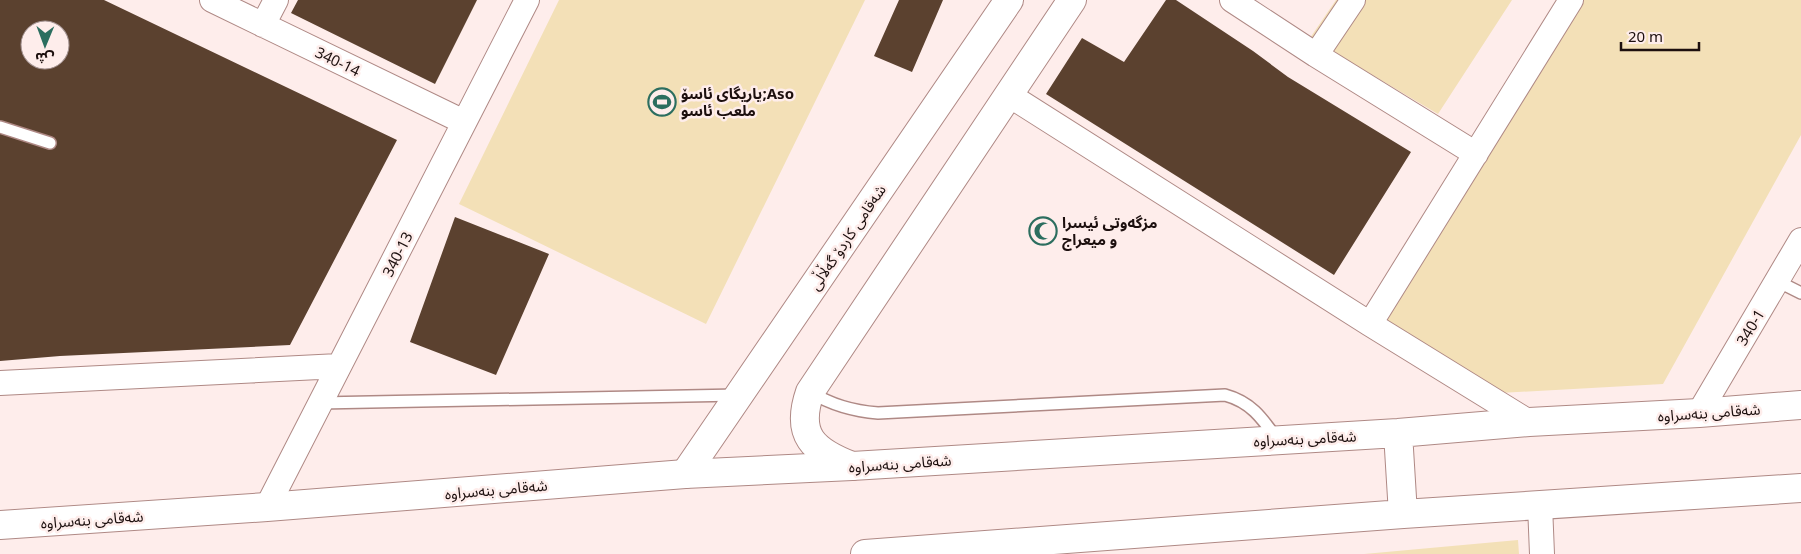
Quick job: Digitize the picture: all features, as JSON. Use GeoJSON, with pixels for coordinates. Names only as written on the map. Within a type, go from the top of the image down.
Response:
{"type":"FeatureCollection","features":[{"type":"Feature","properties":{"kind":"main road","name":"شەقامی کاردۆ گەڵاڵی"},"geometry":{"type":"LineString","coordinates":[[685,474],[1009,0]]}},
{"type":"Feature","properties":{"kind":"main road"},"geometry":{"type":"LineString","coordinates":[[852,466],[831,458],[815,445],[804,427],[804,409],[810,392],[1072,0]]}},
{"type":"Feature","properties":{"kind":"main road","name":"شەقامی بنەسراوە"},"geometry":{"type":"LineString","coordinates":[[0,525],[267,507],[685,474],[852,466],[1398,433],[1529,422],[1699,413],[1801,405]]}},
{"type":"Feature","properties":{"kind":"main road"},"geometry":{"type":"LineString","coordinates":[[1398,433],[1404,514]]}},
{"type":"Feature","properties":{"kind":"main road"},"geometry":{"type":"LineString","coordinates":[[865,554],[1404,514],[1801,488]]}},
{"type":"Feature","properties":{"kind":"street","name":"340-14"},"geometry":{"type":"LineString","coordinates":[[212,0],[464,122]]}},
{"type":"Feature","properties":{"kind":"street"},"geometry":{"type":"LineString","coordinates":[[263,25],[276,0]]}},
{"type":"Feature","properties":{"kind":"street","name":"340-13"},"geometry":{"type":"LineString","coordinates":[[267,507],[527,0]]}},
{"type":"Feature","properties":{"kind":"street"},"geometry":{"type":"LineString","coordinates":[[1232,0],[1316,55],[1476,154]]}},
{"type":"Feature","properties":{"kind":"street"},"geometry":{"type":"LineString","coordinates":[[1316,55],[1353,0]]}},
{"type":"Feature","properties":{"kind":"street"},"geometry":{"type":"LineString","coordinates":[[1370,324],[1571,0]]}},
{"type":"Feature","properties":{"kind":"street"},"geometry":{"type":"LineString","coordinates":[[1009,95],[1370,324],[1529,422]]}},
{"type":"Feature","properties":{"kind":"street","name":"340-1"},"geometry":{"type":"LineString","coordinates":[[1699,413],[1801,240]]}},
{"type":"Feature","properties":{"kind":"street"},"geometry":{"type":"LineString","coordinates":[[0,383],[339,366]]}},
{"type":"Feature","properties":{"kind":"street"},"geometry":{"type":"LineString","coordinates":[[1540,505],[1542,554]]}},
{"type":"Feature","properties":{"kind":"lane"},"geometry":{"type":"LineString","coordinates":[[0,127],[50,143]]}},
{"type":"Feature","properties":{"kind":"lane"},"geometry":{"type":"LineString","coordinates":[[1777,281],[1801,293]]}},
{"type":"Feature","properties":{"kind":"lane"},"geometry":{"type":"LineString","coordinates":[[810,392],[842,408],[860,412],[1224,395],[1237,398],[1259,414],[1277,439]]}},
{"type":"Feature","properties":{"kind":"lane"},"geometry":{"type":"LineString","coordinates":[[320,403],[739,395]]}},
{"type":"Feature","properties":{"kind":"shaded area","name":"یاریگای ئاسۆ;Aso ملعب ئاسو"},"geometry":{"type":"Polygon","coordinates":[[[559,0],[865,0],[706,324],[459,204],[559,0]]]}},
{"type":"Feature","properties":{"kind":"shaded area"},"geometry":{"type":"Polygon","coordinates":[[[1336,0],[1512,0],[1438,114],[1310,38],[1336,0]]]}},
{"type":"Feature","properties":{"kind":"shaded area"},"geometry":{"type":"Polygon","coordinates":[[[1564,0],[1801,0],[1801,135],[1663,384],[1500,393],[1369,313],[1564,0]]]}},
{"type":"Feature","properties":{"kind":"shaded area"},"geometry":{"type":"Polygon","coordinates":[[[1518,540],[1519,554],[1364,554],[1518,540]]]}},
{"type":"Feature","properties":{"kind":"building"},"geometry":{"type":"Polygon","coordinates":[[[0,0],[104,0],[397,140],[290,345],[60,356],[0,361],[0,0]]]}},
{"type":"Feature","properties":{"kind":"building"},"geometry":{"type":"Polygon","coordinates":[[[298,0],[477,0],[435,84],[291,13],[298,0]]]}},
{"type":"Feature","properties":{"kind":"building"},"geometry":{"type":"Polygon","coordinates":[[[899,0],[943,0],[912,72],[874,56],[899,0]]]}},
{"type":"Feature","properties":{"kind":"building"},"geometry":{"type":"Polygon","coordinates":[[[1166,0],[1176,0],[1253,51],[1288,77],[1411,152],[1334,275],[1046,94],[1082,38],[1124,62],[1166,0]]]}},
{"type":"Feature","properties":{"kind":"building"},"geometry":{"type":"Polygon","coordinates":[[[455,217],[549,254],[496,375],[410,342],[455,217]]]}},
{"type":"Feature","properties":{"kind":"place","name":"یاریگای ئاسۆ;Aso ملعب ئاسو"},"geometry":{"type":"Point","coordinates":[662,102]}},
{"type":"Feature","properties":{"kind":"place","name":"مزگەوتی ئیسرا و میعراج"},"geometry":{"type":"Point","coordinates":[1043,231]}}]}
